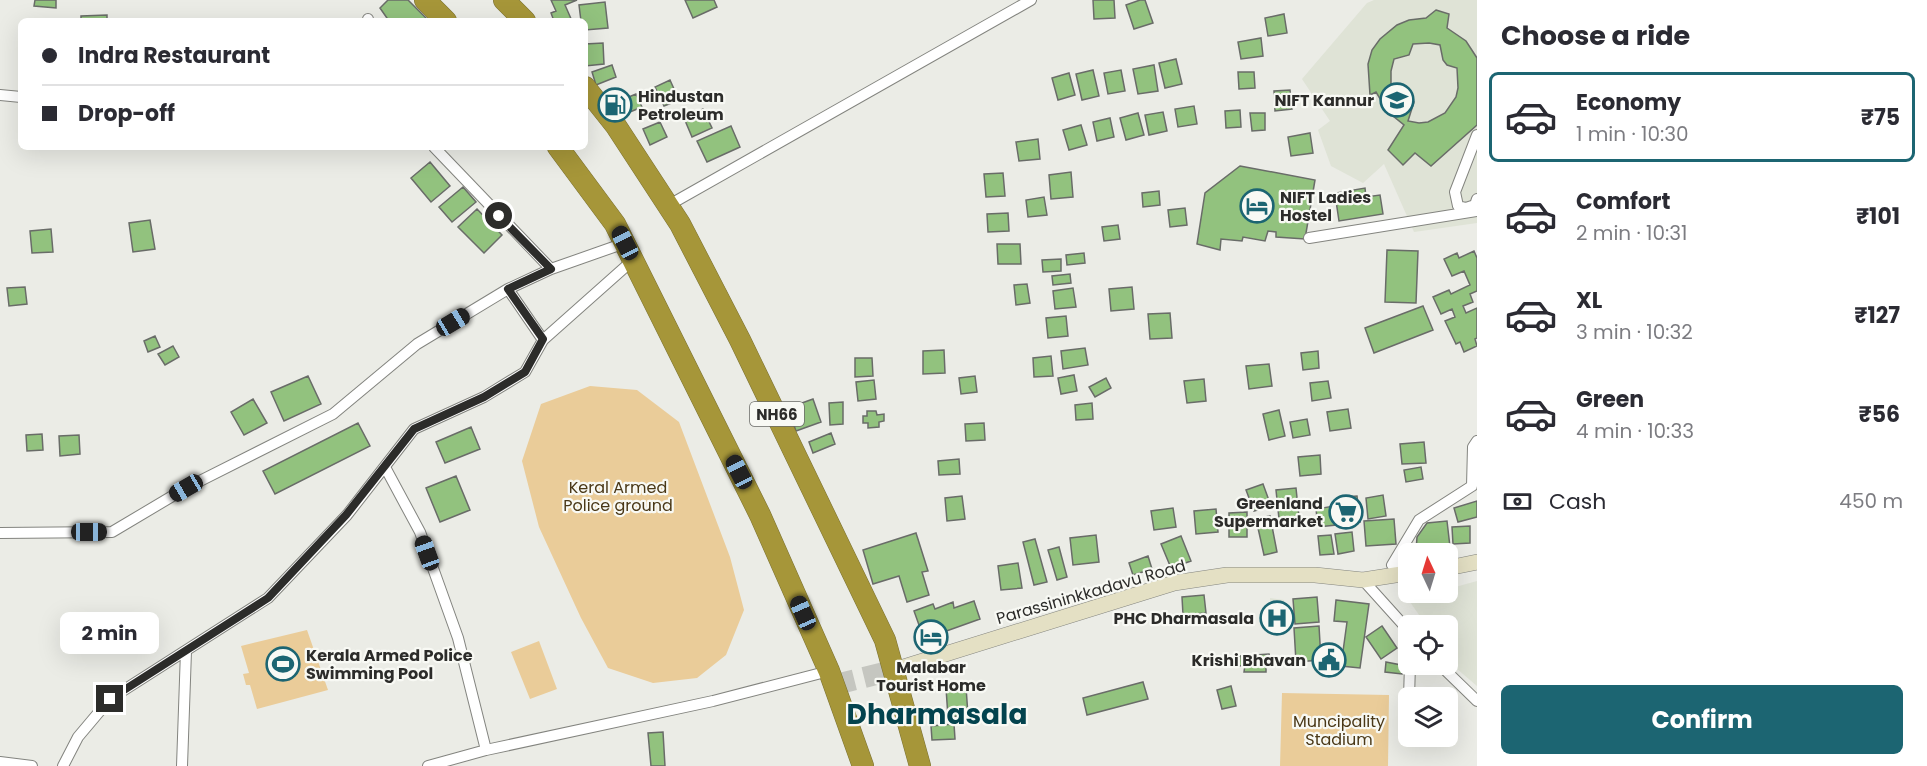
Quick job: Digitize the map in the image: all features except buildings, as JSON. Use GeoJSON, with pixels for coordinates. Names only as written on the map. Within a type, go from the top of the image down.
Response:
{"type":"FeatureCollection","features":[{"type":"Feature","properties":{"kind":"highway"},"geometry":{"type":"LineString","coordinates":[[424,0],[443,18]]}},
{"type":"Feature","properties":{"kind":"highway"},"geometry":{"type":"LineString","coordinates":[[504,0],[522,18]]}},
{"type":"Feature","properties":{"kind":"highway","name":"NH66"},"geometry":{"type":"LineString","coordinates":[[588,91],[616,126],[669,205],[740,340],[845,553],[885,640],[920,766]]}},
{"type":"Feature","properties":{"kind":"highway"},"geometry":{"type":"LineString","coordinates":[[560,150],[615,224],[760,515],[829,671],[863,766]]}},
{"type":"Feature","properties":{"kind":"main road"},"geometry":{"type":"LineString","coordinates":[[1458,566],[1477,562]]}},
{"type":"Feature","properties":{"kind":"main road","name":"Parassininkkadavu Road"},"geometry":{"type":"LineString","coordinates":[[894,669],[1173,583],[1227,575],[1272,574],[1363,580],[1398,575]]}},
{"type":"Feature","properties":{"kind":"street"},"geometry":{"type":"LineString","coordinates":[[669,205],[1031,0]]}},
{"type":"Feature","properties":{"kind":"street"},"geometry":{"type":"LineString","coordinates":[[0,95],[18,97]]}},
{"type":"Feature","properties":{"kind":"street"},"geometry":{"type":"LineString","coordinates":[[1477,135],[1455,192],[1458,206],[1466,208],[1475,205],[1477,199]]}},
{"type":"Feature","properties":{"kind":"street"},"geometry":{"type":"LineString","coordinates":[[437,150],[551,269]]}},
{"type":"Feature","properties":{"kind":"street"},"geometry":{"type":"LineString","coordinates":[[1309,238],[1477,211]]}},
{"type":"Feature","properties":{"kind":"street"},"geometry":{"type":"LineString","coordinates":[[0,532],[112,532],[186,488],[333,414],[417,344],[508,289],[551,269],[629,251]]}},
{"type":"Feature","properties":{"kind":"street"},"geometry":{"type":"LineString","coordinates":[[63,766],[78,737],[110,699],[268,598],[346,515],[414,429],[484,397],[525,372],[543,339],[629,251]]}},
{"type":"Feature","properties":{"kind":"street"},"geometry":{"type":"LineString","coordinates":[[508,289],[543,339]]}},
{"type":"Feature","properties":{"kind":"street"},"geometry":{"type":"LineString","coordinates":[[1405,543],[1419,520],[1472,486],[1473,447],[1477,441]]}},
{"type":"Feature","properties":{"kind":"street"},"geometry":{"type":"LineString","coordinates":[[385,467],[420,532],[458,638],[486,750]]}},
{"type":"Feature","properties":{"kind":"street"},"geometry":{"type":"LineString","coordinates":[[1398,554],[1392,564],[1398,569]]}},
{"type":"Feature","properties":{"kind":"street"},"geometry":{"type":"LineString","coordinates":[[1363,580],[1398,619]]}},
{"type":"Feature","properties":{"kind":"street"},"geometry":{"type":"LineString","coordinates":[[182,766],[186,651]]}},
{"type":"Feature","properties":{"kind":"street"},"geometry":{"type":"LineString","coordinates":[[428,766],[486,750],[753,692],[829,671]]}},
{"type":"Feature","properties":{"kind":"street"},"geometry":{"type":"LineString","coordinates":[[1450,675],[1477,701]]}},
{"type":"Feature","properties":{"kind":"street"},"geometry":{"type":"LineString","coordinates":[[0,762],[32,766]]}},
{"type":"Feature","properties":{"kind":"shaded area","name":"NIFT Kannur"},"geometry":{"type":"Polygon","coordinates":[[[1374,0],[1477,0],[1477,223],[1414,232],[1384,164],[1363,183],[1331,166],[1318,130],[1330,121],[1302,79],[1367,3],[1374,0]]]}},
{"type":"Feature","properties":{"kind":"shaded area"},"geometry":{"type":"Polygon","coordinates":[[[1477,581],[1477,686],[1458,670],[1458,615],[1419,615],[1411,603],[1458,603],[1458,586],[1477,581]]]}},
{"type":"Feature","properties":{"kind":"shaded area","name":"PHC Dharmasala"},"geometry":{"type":"Polygon","coordinates":[[[1270,598],[1284,600],[1283,630],[1271,635],[1270,598]]]}},
{"type":"Feature","properties":{"kind":"green space","name":"Keral Armed Police ground"},"geometry":{"type":"Polygon","coordinates":[[[590,386],[637,390],[679,422],[730,557],[744,610],[726,655],[697,678],[653,683],[608,668],[581,618],[539,527],[522,461],[541,404],[590,386]]]}},
{"type":"Feature","properties":{"kind":"green space","name":"Kerala Armed Police Swimming Pool"},"geometry":{"type":"Polygon","coordinates":[[[307,630],[328,690],[257,709],[250,685],[246,685],[243,674],[249,673],[241,646],[307,630]]]}},
{"type":"Feature","properties":{"kind":"green space"},"geometry":{"type":"Polygon","coordinates":[[[539,641],[557,689],[530,699],[511,652],[539,641]]]}},
{"type":"Feature","properties":{"kind":"green space","name":"Muncipality Stadium"},"geometry":{"type":"Polygon","coordinates":[[[1282,693],[1389,695],[1388,766],[1280,766],[1282,693]]]}},
{"type":"Feature","properties":{"kind":"tunnel"},"geometry":{"type":"LineString","coordinates":[[834,685],[894,670]]}},
{"type":"Feature","properties":{"kind":"place","name":"NIFT Kannur"},"geometry":{"type":"Point","coordinates":[1397,100]}},
{"type":"Feature","properties":{"kind":"place","name":"Hindustan Petroleum"},"geometry":{"type":"Point","coordinates":[615,105]}},
{"type":"Feature","properties":{"kind":"place","name":"NIFT Ladies Hostel"},"geometry":{"type":"Point","coordinates":[1257,206]}},
{"type":"Feature","properties":{"kind":"place","name":"Greenland Supermarket"},"geometry":{"type":"Point","coordinates":[1346,512]}},
{"type":"Feature","properties":{"kind":"place","name":"PHC Dharmasala"},"geometry":{"type":"Point","coordinates":[1277,618]}},
{"type":"Feature","properties":{"kind":"place","name":"Malabar Tourist Home"},"geometry":{"type":"Point","coordinates":[931,637]}},
{"type":"Feature","properties":{"kind":"place","name":"Krishi Bhavan"},"geometry":{"type":"Point","coordinates":[1329,660]}},
{"type":"Feature","properties":{"kind":"place","name":"Kerala Armed Police Swimming Pool"},"geometry":{"type":"Point","coordinates":[283,664]}},
{"type":"Feature","properties":{"kind":"district","name":"Dharmasala"},"geometry":{"type":"Point","coordinates":[937,714]}},
{"type":"Feature","properties":{"kind":"route"},"geometry":{"type":"LineString","coordinates":[[110,699],[268,598],[346,515],[414,429],[484,397],[525,372],[543,339],[508,289],[551,269],[499,216]]}}]}
